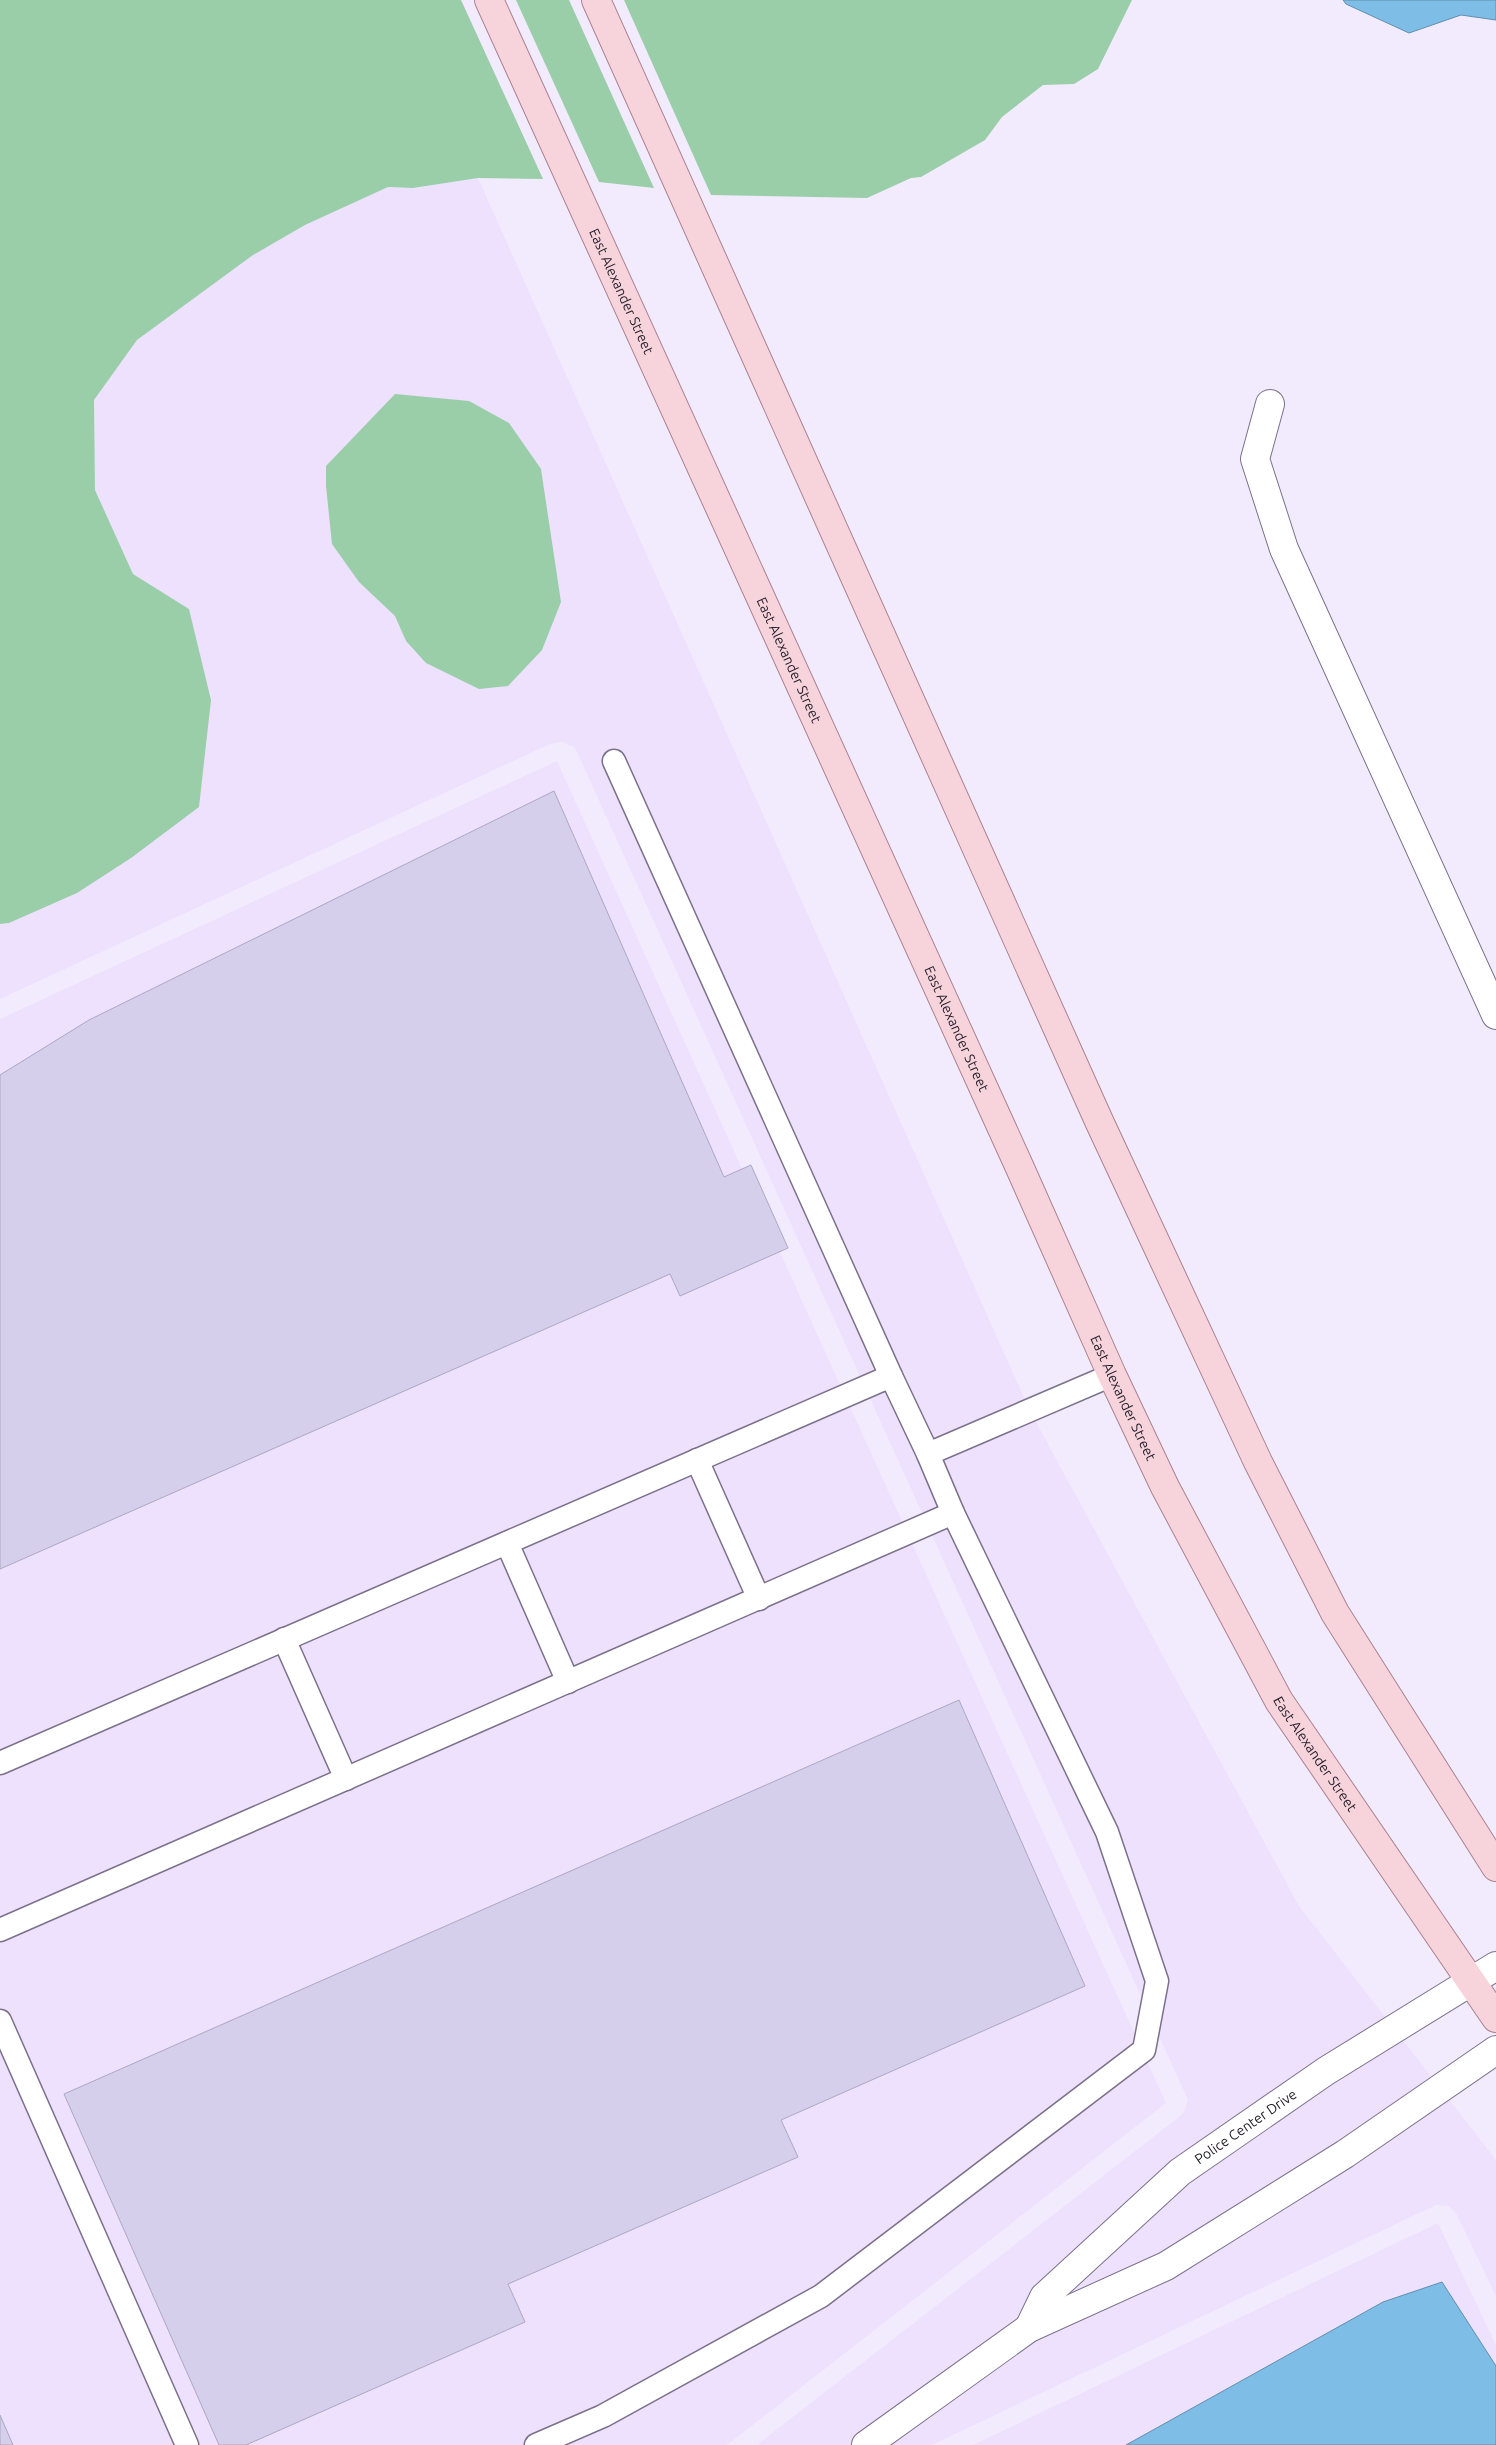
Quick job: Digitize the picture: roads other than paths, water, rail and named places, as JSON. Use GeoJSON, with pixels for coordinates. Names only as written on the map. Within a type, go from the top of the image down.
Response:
{"type":"FeatureCollection","features":[{"type":"Feature","properties":{"kind":"main road","name":"East Alexander Street"},"geometry":{"type":"LineString","coordinates":[[489,0],[1020,1168],[1112,1375],[1165,1487],[1279,1701],[1496,2018]]}},
{"type":"Feature","properties":{"kind":"main road"},"geometry":{"type":"LineString","coordinates":[[596,0],[1099,1121],[1258,1462],[1335,1613],[1496,1867]]}},
{"type":"Feature","properties":{"kind":"street"},"geometry":{"type":"LineString","coordinates":[[1270,404],[1255,459],[1284,549],[1496,1015]]}},
{"type":"Feature","properties":{"kind":"street","name":"Police Center Drive"},"geometry":{"type":"LineString","coordinates":[[1028,2328],[1044,2296],[1180,2172],[1326,2071],[1496,1966]]}},
{"type":"Feature","properties":{"kind":"street","name":"Police Center Drive"},"geometry":{"type":"LineString","coordinates":[[866,2445],[1028,2328],[1166,2266],[1345,2154],[1496,2050]]}},
{"type":"Feature","properties":{"kind":"lane"},"geometry":{"type":"LineString","coordinates":[[536,2445],[603,2416],[821,2296],[1144,2050],[1157,1981],[1107,1832],[953,1513],[614,761]]}},
{"type":"Feature","properties":{"kind":"lane"},"geometry":{"type":"LineString","coordinates":[[928,1454],[1112,1375]]}},
{"type":"Feature","properties":{"kind":"lane"},"geometry":{"type":"LineString","coordinates":[[0,1763],[891,1376]]}},
{"type":"Feature","properties":{"kind":"lane"},"geometry":{"type":"LineString","coordinates":[[697,1460],[758,1599]]}},
{"type":"Feature","properties":{"kind":"lane"},"geometry":{"type":"LineString","coordinates":[[0,1930],[953,1513]]}},
{"type":"Feature","properties":{"kind":"lane"},"geometry":{"type":"LineString","coordinates":[[507,1543],[568,1682]]}},
{"type":"Feature","properties":{"kind":"lane"},"geometry":{"type":"LineString","coordinates":[[284,1639],[346,1779]]}},
{"type":"Feature","properties":{"kind":"lane"},"geometry":{"type":"LineString","coordinates":[[0,2021],[187,2445]]}},
{"type":"Feature","properties":{"kind":"water"},"geometry":{"type":"Polygon","coordinates":[[[1343,0],[1496,0],[1496,20],[1461,15],[1409,33],[1346,4],[1343,0]]]}},
{"type":"Feature","properties":{"kind":"water"},"geometry":{"type":"Polygon","coordinates":[[[1442,2282],[1496,2366],[1496,2445],[1126,2445],[1383,2302],[1442,2282]]]}}]}
